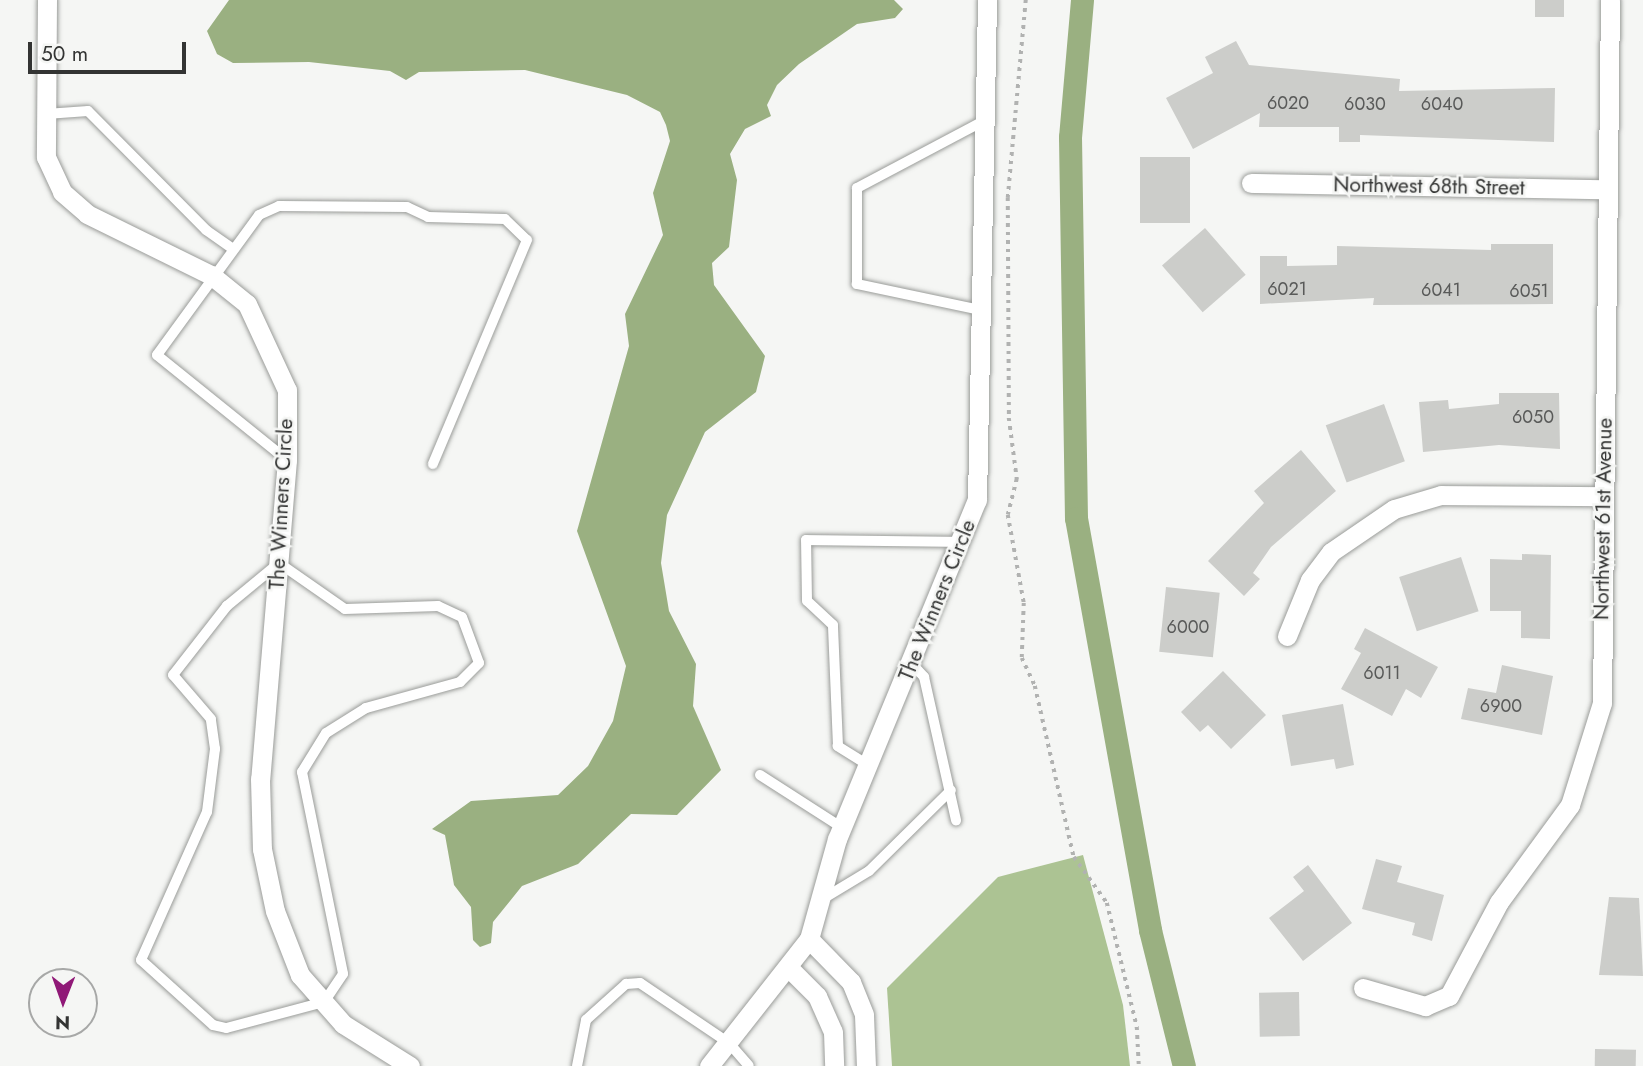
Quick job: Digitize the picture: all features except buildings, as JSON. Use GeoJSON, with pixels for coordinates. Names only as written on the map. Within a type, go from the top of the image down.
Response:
{"type":"FeatureCollection","features":[{"type":"Feature","properties":{"kind":"street","name":"The Winners Circle"},"geometry":{"type":"LineString","coordinates":[[47,0],[46,157],[62,192],[87,214],[211,275],[247,304],[273,349],[287,390],[288,460],[260,779],[262,849],[275,911],[295,962],[343,1024],[411,1066]]}},
{"type":"Feature","properties":{"kind":"street","name":"The Winners Circle"},"geometry":{"type":"LineString","coordinates":[[709,1066],[789,969],[808,939],[841,827],[964,542],[977,500],[976,309],[980,123],[987,0]]}},
{"type":"Feature","properties":{"kind":"street","name":"Northwest 61st Avenue"},"geometry":{"type":"LineString","coordinates":[[1363,988],[1425,1006],[1449,996],[1499,902],[1570,805],[1589,753],[1602,704],[1610,0]]}},
{"type":"Feature","properties":{"kind":"street","name":"Northwest 68th Street"},"geometry":{"type":"LineString","coordinates":[[1251,183],[1607,189]]}},
{"type":"Feature","properties":{"kind":"street"},"geometry":{"type":"LineString","coordinates":[[1287,636],[1310,580],[1331,552],[1394,509],[1441,495],[1604,496]]}},
{"type":"Feature","properties":{"kind":"street"},"geometry":{"type":"LineString","coordinates":[[808,939],[851,982],[863,1015],[866,1066]]}},
{"type":"Feature","properties":{"kind":"street"},"geometry":{"type":"LineString","coordinates":[[789,969],[817,996],[833,1032],[834,1066]]}},
{"type":"Feature","properties":{"kind":"lane"},"geometry":{"type":"LineString","coordinates":[[46,114],[88,111],[206,230],[232,248]]}},
{"type":"Feature","properties":{"kind":"lane"},"geometry":{"type":"LineString","coordinates":[[976,309],[857,284],[857,188],[980,123]]}},
{"type":"Feature","properties":{"kind":"lane"},"geometry":{"type":"LineString","coordinates":[[288,460],[157,355],[211,275],[259,215],[279,206],[407,207],[428,217],[505,219],[518,227],[527,240],[433,464]]}},
{"type":"Feature","properties":{"kind":"lane"},"geometry":{"type":"LineString","coordinates":[[868,765],[838,746],[833,625],[807,601],[806,540],[964,542]]}},
{"type":"Feature","properties":{"kind":"lane"},"geometry":{"type":"LineString","coordinates":[[279,563],[345,609],[438,606],[462,617],[479,663],[460,682],[366,708],[326,733],[302,772],[343,974],[324,1002],[226,1028],[213,1025],[141,960],[207,813],[215,749],[211,719],[173,675],[227,606],[279,563]]}},
{"type":"Feature","properties":{"kind":"lane"},"geometry":{"type":"LineString","coordinates":[[912,664],[924,677],[957,820]]}},
{"type":"Feature","properties":{"kind":"lane"},"geometry":{"type":"LineString","coordinates":[[760,775],[841,827]]}},
{"type":"Feature","properties":{"kind":"lane"},"geometry":{"type":"LineString","coordinates":[[817,902],[869,871],[951,790]]}},
{"type":"Feature","properties":{"kind":"lane"},"geometry":{"type":"LineString","coordinates":[[577,1066],[586,1020],[626,984],[640,983],[729,1043],[749,1066]]}},
{"type":"Feature","properties":{"kind":"path"},"geometry":{"type":"LineString","coordinates":[[1026,0],[1008,198],[1009,418],[1017,479],[1008,514],[1024,603],[1022,658],[1035,686],[1074,857],[1107,903],[1137,1027],[1139,1066]]}},
{"type":"Feature","properties":{"kind":"shaded area"},"geometry":{"type":"Polygon","coordinates":[[[229,0],[894,0],[903,9],[895,18],[857,24],[799,64],[777,85],[767,105],[771,116],[745,129],[730,154],[737,180],[729,247],[712,263],[714,285],[765,356],[756,392],[705,432],[667,515],[661,563],[669,611],[696,664],[693,706],[721,770],[677,815],[631,814],[578,864],[522,886],[493,922],[491,943],[480,947],[473,940],[471,907],[454,885],[445,835],[432,829],[471,801],[558,795],[588,766],[613,721],[626,666],[577,531],[629,346],[625,314],[663,235],[653,193],[670,141],[666,125],[660,112],[627,95],[525,70],[419,72],[406,80],[390,71],[309,62],[233,63],[217,54],[207,31],[229,0]]]}},
{"type":"Feature","properties":{"kind":"shaded area"},"geometry":{"type":"Polygon","coordinates":[[[1083,855],[1123,1005],[1130,1066],[892,1066],[887,988],[998,877],[1083,855]]]}},
{"type":"Feature","properties":{"kind":"waterway"},"geometry":{"type":"LineString","coordinates":[[1082,0],[1070,137],[1076,518],[1150,930],[1184,1066]]}}]}
